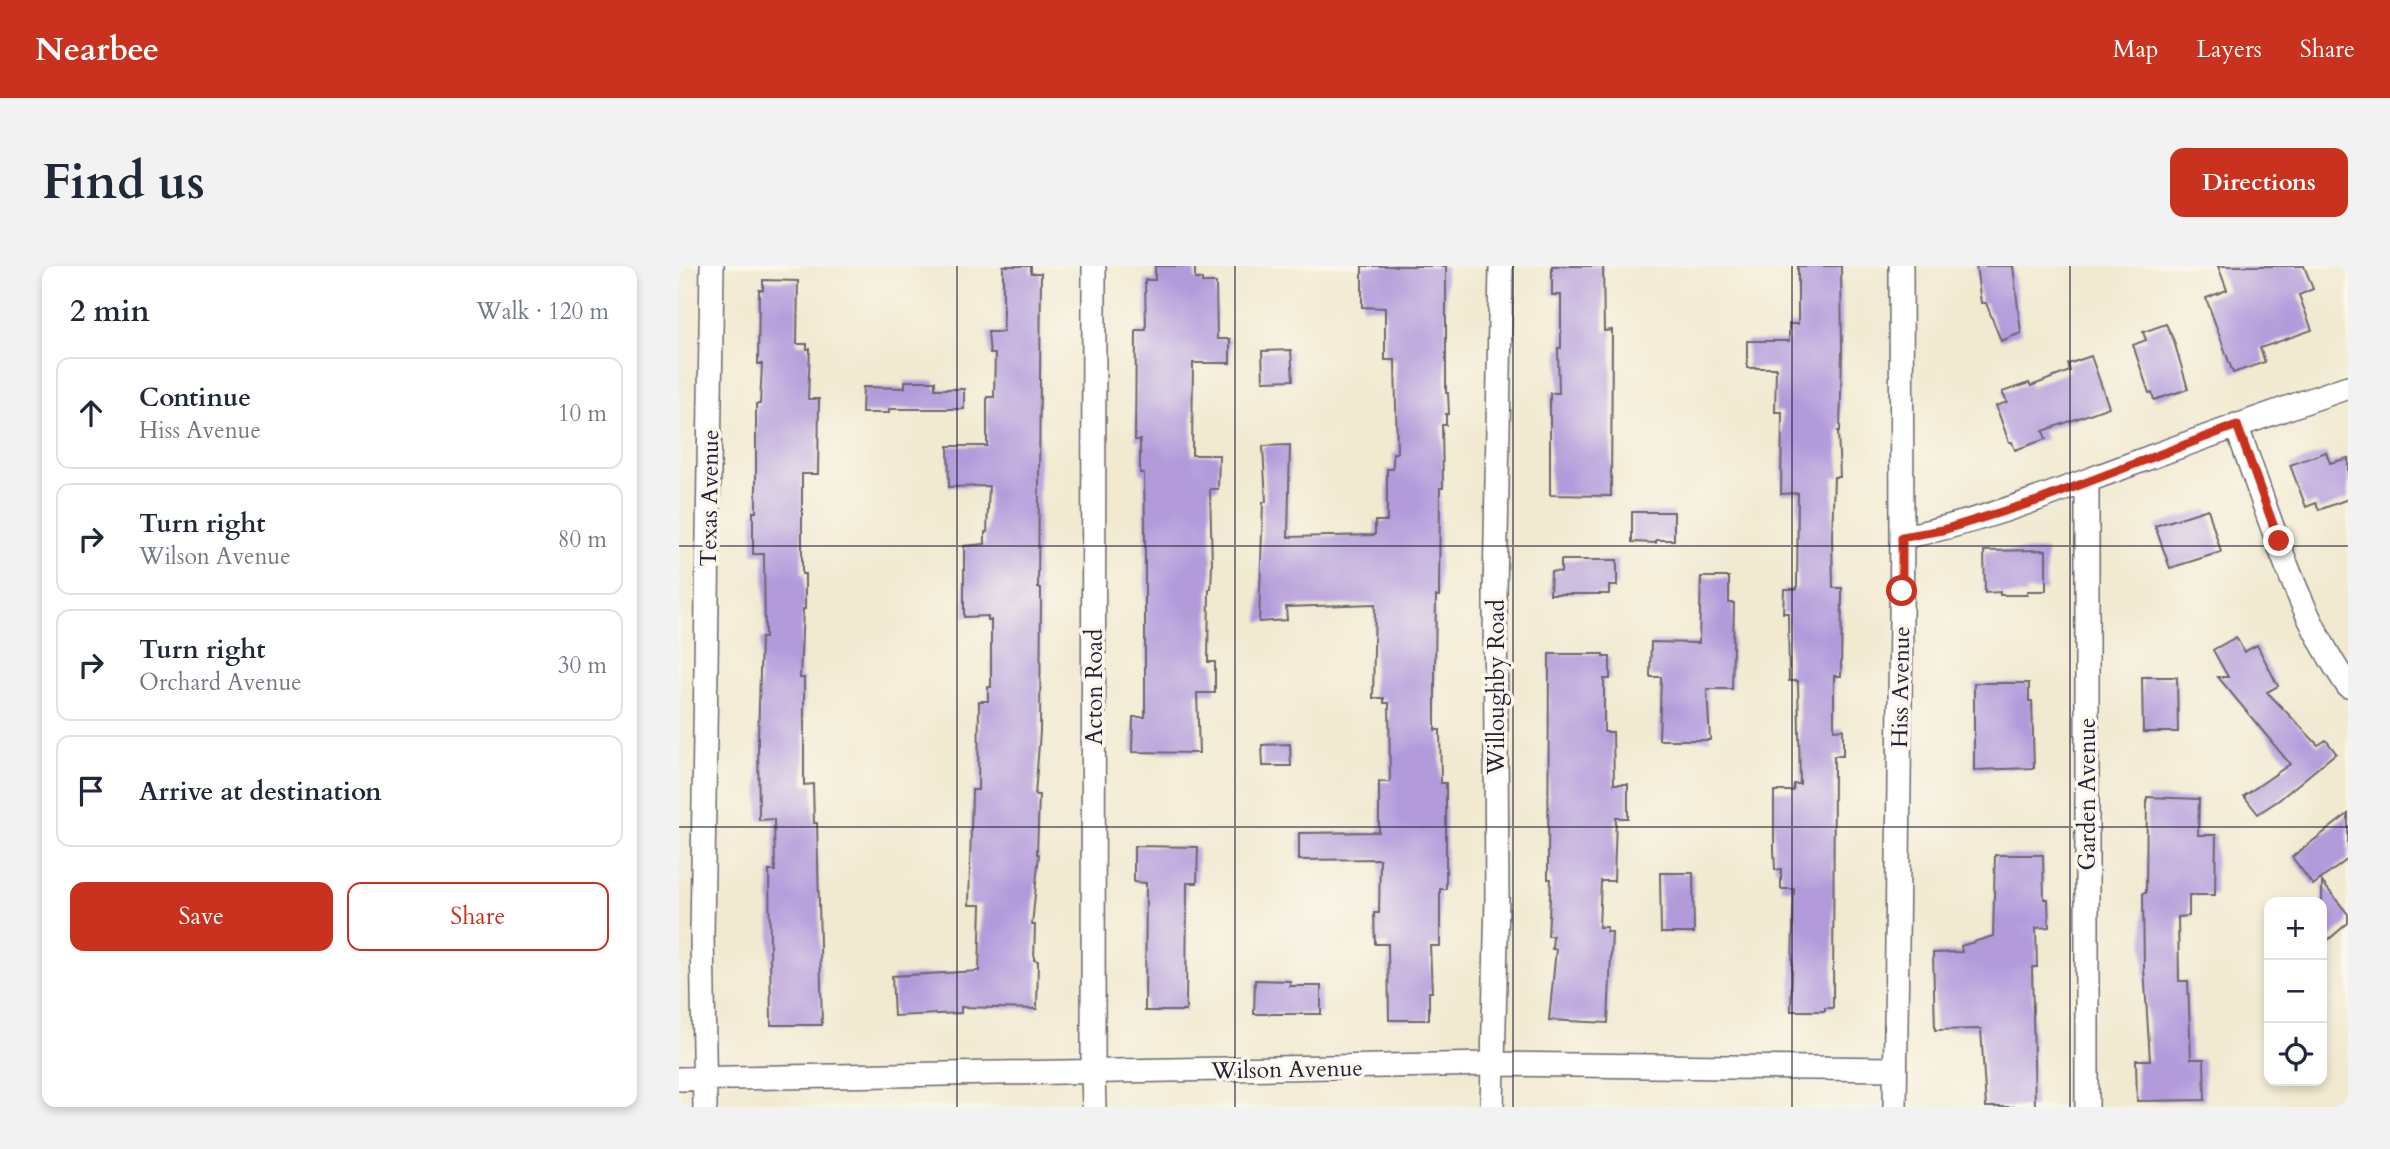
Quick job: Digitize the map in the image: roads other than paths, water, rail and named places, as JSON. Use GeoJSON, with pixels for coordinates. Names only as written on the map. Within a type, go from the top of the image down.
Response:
{"type":"FeatureCollection","features":[{"type":"Feature","properties":{"kind":"street","name":"Texas Avenue"},"geometry":{"type":"LineString","coordinates":[[705,1107],[702,935],[712,266]]}},
{"type":"Feature","properties":{"kind":"street","name":"Acton Road"},"geometry":{"type":"LineString","coordinates":[[1094,266],[1094,1107]]}},
{"type":"Feature","properties":{"kind":"street","name":"Willoughby Road"},"geometry":{"type":"LineString","coordinates":[[1492,1107],[1497,898],[1495,591],[1501,266]]}},
{"type":"Feature","properties":{"kind":"street","name":"Hiss Avenue"},"geometry":{"type":"LineString","coordinates":[[1895,1107],[1902,537],[1901,266]]}},
{"type":"Feature","properties":{"kind":"street"},"geometry":{"type":"LineString","coordinates":[[1902,537],[1943,530],[2040,500],[2237,425],[2348,387]]}},
{"type":"Feature","properties":{"kind":"street"},"geometry":{"type":"LineString","coordinates":[[2237,425],[2303,602],[2337,670],[2348,686]]}},
{"type":"Feature","properties":{"kind":"street","name":"Garden Avenue"},"geometry":{"type":"LineString","coordinates":[[2087,481],[2087,1107]]}},
{"type":"Feature","properties":{"kind":"street","name":"Wilson Avenue"},"geometry":{"type":"LineString","coordinates":[[679,1079],[1492,1064],[1895,1069]]}}]}
